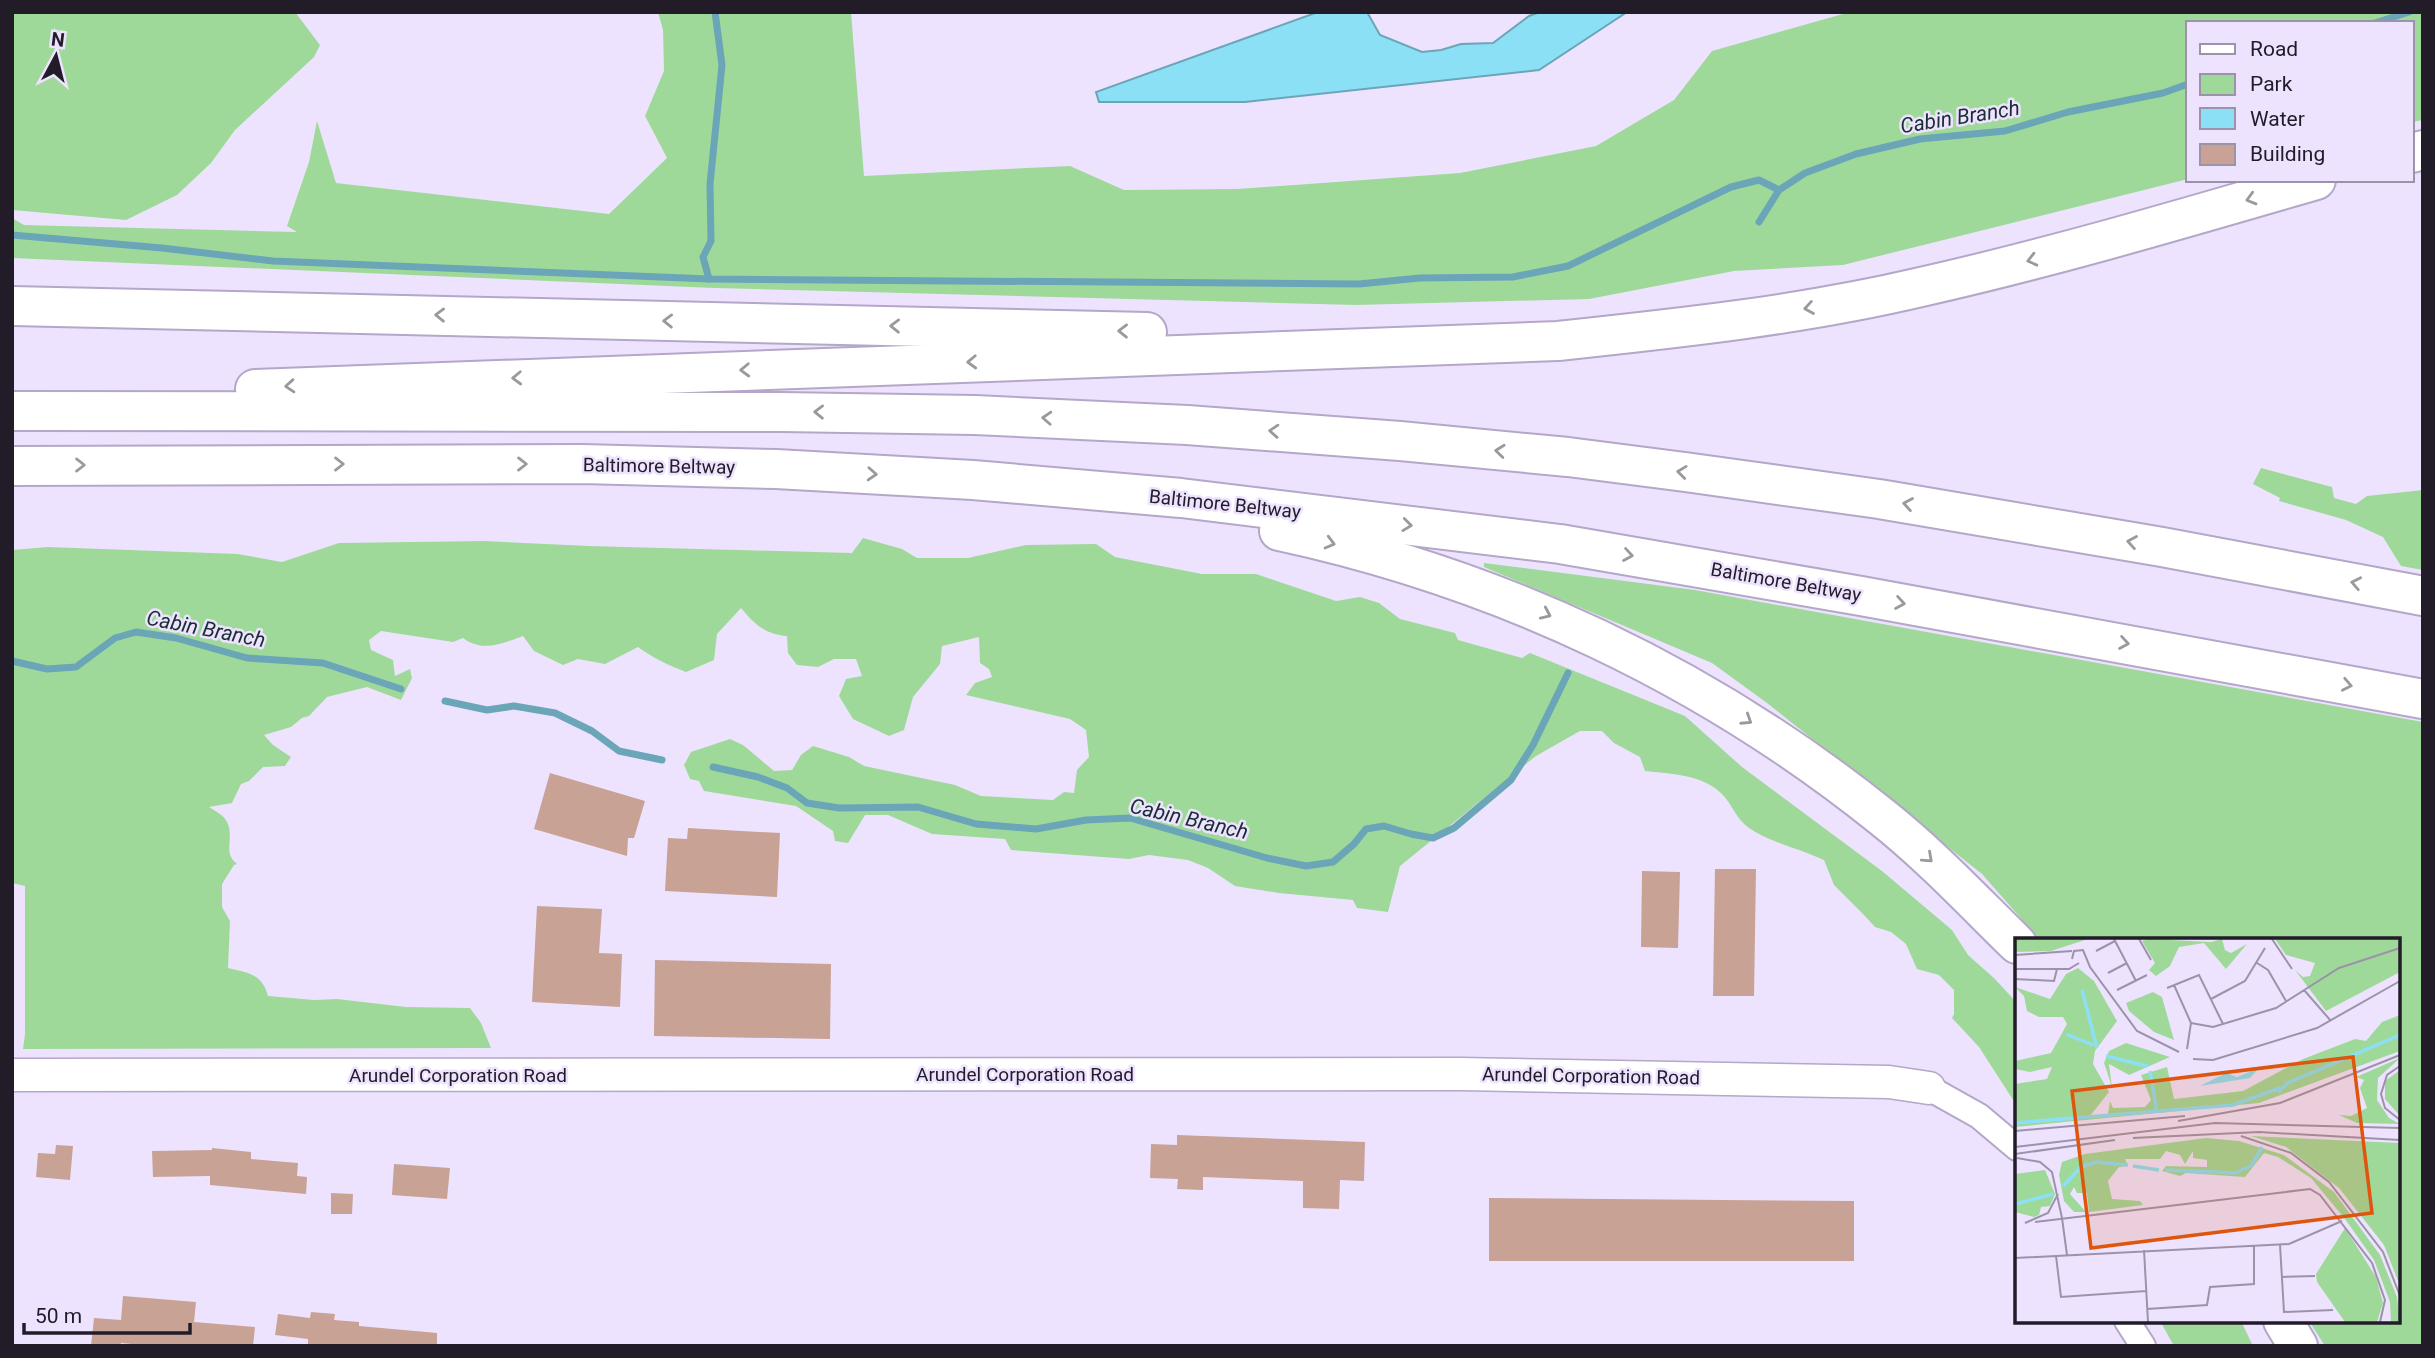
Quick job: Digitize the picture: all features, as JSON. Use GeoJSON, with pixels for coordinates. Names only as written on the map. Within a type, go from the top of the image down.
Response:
{"type":"FeatureCollection","features":[{"type":"Feature","properties":{"kind":"highway"},"geometry":{"type":"LineString","coordinates":[[12,404],[313,385],[1558,341],[1769,316],[1919,288],[2083,248],[2309,182]]}},
{"type":"Feature","properties":{"kind":"highway"},"geometry":{"type":"LineString","coordinates":[[12,306],[1558,341]]}},
{"type":"Feature","properties":{"kind":"highway"},"geometry":{"type":"LineString","coordinates":[[12,411],[781,411],[975,415],[1187,425],[1413,442],[1568,457],[1879,499],[2162,547],[2423,596]]}},
{"type":"Feature","properties":{"kind":"highway","name":"Baltimore Beltway"},"geometry":{"type":"LineString","coordinates":[[12,466],[582,464],[775,469],[973,480],[1194,500],[1560,544],[1875,598],[2423,699]]}},
{"type":"Feature","properties":{"kind":"highway"},"geometry":{"type":"LineString","coordinates":[[973,480],[1254,526],[1325,541],[1474,586],[1541,612],[1629,654],[1721,704],[1804,758],[1883,818],[1959,886],[2015,942]]}},
{"type":"Feature","properties":{"kind":"highway"},"geometry":{"type":"LineString","coordinates":[[2284,1323],[2298,1346]]}},
{"type":"Feature","properties":{"kind":"street","name":"Arundel Corporation Road"},"geometry":{"type":"LineString","coordinates":[[12,1075],[1461,1074],[1889,1082],[1928,1088],[1979,1116],[2015,1146]]}},
{"type":"Feature","properties":{"kind":"street"},"geometry":{"type":"LineString","coordinates":[[2128,1323],[2143,1346]]}},
{"type":"Feature","properties":{"kind":"green space"},"geometry":{"type":"Polygon","coordinates":[[[12,12],[295,12],[320,45],[314,57],[235,130],[211,163],[177,195],[126,220],[12,210],[12,12]]]}},
{"type":"Feature","properties":{"kind":"green space"},"geometry":{"type":"Polygon","coordinates":[[[658,12],[851,12],[864,176],[1070,166],[1124,190],[1237,189],[1460,173],[1596,146],[1674,100],[1712,51],[1850,12],[2423,12],[2423,120],[2414,122],[2414,21],[2186,21],[2186,179],[1843,265],[1734,271],[1589,299],[1356,305],[714,288],[12,258],[12,218],[24,225],[297,232],[287,226],[309,162],[317,121],[336,183],[609,214],[667,158],[645,116],[664,71],[663,30],[658,12]]]}},
{"type":"Feature","properties":{"kind":"green space"},"geometry":{"type":"Polygon","coordinates":[[[2261,468],[2332,487],[2334,498],[2356,504],[2367,496],[2423,490],[2423,570],[2401,566],[2383,537],[2346,520],[2279,501],[2280,498],[2253,484],[2261,468]]]}},
{"type":"Feature","properties":{"kind":"green space"},"geometry":{"type":"Polygon","coordinates":[[[863,538],[902,549],[917,558],[968,558],[1026,545],[1096,544],[1115,557],[1202,574],[1256,574],[1336,601],[1360,597],[1379,603],[1400,619],[1455,633],[1458,640],[1522,658],[1530,653],[1685,716],[1742,767],[1882,871],[1952,930],[1968,955],[2015,1001],[2015,1103],[1979,1047],[1952,1018],[1954,990],[1939,975],[1917,969],[1906,944],[1891,932],[1875,927],[1834,885],[1824,860],[1766,838],[1749,828],[1722,794],[1705,782],[1686,776],[1645,771],[1640,757],[1614,743],[1602,731],[1580,731],[1536,756],[1400,866],[1388,912],[1357,908],[1353,900],[1235,886],[1208,868],[1188,860],[1149,855],[1129,859],[1011,850],[1005,839],[932,834],[888,815],[865,815],[848,843],[835,841],[833,831],[796,806],[704,791],[699,781],[690,779],[684,765],[691,752],[730,739],[743,745],[774,771],[792,770],[801,755],[813,746],[849,757],[864,766],[955,785],[981,796],[1053,800],[1064,792],[1074,793],[1077,770],[1089,757],[1086,730],[1070,719],[966,695],[975,683],[992,677],[989,669],[980,663],[979,637],[942,646],[940,664],[913,697],[904,730],[889,736],[853,719],[839,696],[846,679],[862,676],[856,659],[834,659],[818,667],[797,665],[788,653],[787,636],[761,627],[741,608],[717,634],[714,660],[686,672],[638,647],[605,664],[578,659],[563,665],[534,651],[523,636],[486,646],[463,638],[453,642],[381,631],[369,640],[371,650],[393,660],[395,676],[410,669],[412,678],[401,700],[367,687],[327,697],[309,716],[291,727],[264,735],[291,757],[285,766],[263,767],[249,781],[241,784],[232,803],[209,807],[222,815],[227,822],[230,855],[237,864],[222,884],[222,907],[230,921],[228,968],[248,973],[258,979],[268,996],[337,999],[406,1007],[470,1008],[481,1023],[491,1048],[23,1049],[25,886],[12,883],[12,550],[48,547],[238,554],[282,562],[339,543],[484,541],[852,553],[863,538]]]}},
{"type":"Feature","properties":{"kind":"green space"},"geometry":{"type":"Polygon","coordinates":[[[1484,563],[1695,590],[2423,722],[2423,1346],[2325,1346],[2310,1323],[2400,1323],[2400,938],[2038,938],[1982,874],[1767,703],[1712,663],[1484,567],[1484,563]]]}},
{"type":"Feature","properties":{"kind":"green space"},"geometry":{"type":"Polygon","coordinates":[[[2161,1323],[2242,1323],[2253,1346],[2174,1346],[2161,1323]]]}},
{"type":"Feature","properties":{"kind":"water"},"geometry":{"type":"Polygon","coordinates":[[[1318,12],[1367,12],[1380,35],[1422,52],[1461,44],[1493,43],[1529,16],[1540,12],[1627,12],[1539,70],[1245,102],[1099,102],[1096,92],[1318,12]]]}},
{"type":"Feature","properties":{"kind":"building"},"geometry":{"type":"Polygon","coordinates":[[[550,773],[645,801],[634,838],[628,838],[627,856],[534,829],[550,773]]]}},
{"type":"Feature","properties":{"kind":"building"},"geometry":{"type":"Polygon","coordinates":[[[688,828],[780,833],[777,897],[665,891],[668,838],[687,839],[688,828]]]}},
{"type":"Feature","properties":{"kind":"building"},"geometry":{"type":"Polygon","coordinates":[[[1715,869],[1756,869],[1754,996],[1713,996],[1715,869]]]}},
{"type":"Feature","properties":{"kind":"building"},"geometry":{"type":"Polygon","coordinates":[[[1642,871],[1680,872],[1678,948],[1641,947],[1642,871]]]}},
{"type":"Feature","properties":{"kind":"building"},"geometry":{"type":"Polygon","coordinates":[[[537,906],[602,909],[599,953],[622,954],[620,1007],[532,1002],[537,906]]]}},
{"type":"Feature","properties":{"kind":"building"},"geometry":{"type":"Polygon","coordinates":[[[655,960],[831,964],[830,1039],[654,1036],[655,960]]]}},
{"type":"Feature","properties":{"kind":"building"},"geometry":{"type":"Polygon","coordinates":[[[1177,1135],[1365,1142],[1364,1181],[1340,1180],[1339,1209],[1303,1208],[1303,1181],[1203,1177],[1203,1190],[1177,1189],[1178,1179],[1150,1178],[1151,1144],[1177,1145],[1177,1135]]]}},
{"type":"Feature","properties":{"kind":"building"},"geometry":{"type":"Polygon","coordinates":[[[56,1145],[73,1146],[70,1180],[36,1177],[38,1153],[55,1154],[56,1145]]]}},
{"type":"Feature","properties":{"kind":"building"},"geometry":{"type":"Polygon","coordinates":[[[212,1148],[251,1152],[251,1159],[298,1163],[297,1176],[307,1177],[306,1194],[210,1185],[210,1176],[153,1177],[152,1151],[212,1148]]]}},
{"type":"Feature","properties":{"kind":"building"},"geometry":{"type":"Polygon","coordinates":[[[394,1164],[450,1168],[447,1199],[392,1195],[394,1164]]]}},
{"type":"Feature","properties":{"kind":"building"},"geometry":{"type":"Polygon","coordinates":[[[331,1193],[353,1194],[352,1214],[331,1214],[331,1193]]]}},
{"type":"Feature","properties":{"kind":"building"},"geometry":{"type":"Polygon","coordinates":[[[1489,1198],[1854,1201],[1854,1261],[1489,1261],[1489,1198]]]}},
{"type":"Feature","properties":{"kind":"building"},"geometry":{"type":"Polygon","coordinates":[[[123,1296],[196,1302],[194,1322],[255,1327],[253,1346],[154,1346],[121,1343],[120,1346],[91,1346],[94,1318],[121,1320],[123,1296]]]}},
{"type":"Feature","properties":{"kind":"building"},"geometry":{"type":"Polygon","coordinates":[[[311,1312],[335,1314],[334,1320],[359,1322],[359,1326],[437,1333],[437,1346],[308,1346],[308,1339],[275,1335],[278,1314],[310,1318],[311,1312]]]}},
{"type":"Feature","properties":{"kind":"waterway"},"geometry":{"type":"LineString","coordinates":[[709,279],[703,257],[711,241],[710,184],[722,65],[715,12]]}},
{"type":"Feature","properties":{"kind":"waterway","name":"Cabin Branch"},"geometry":{"type":"LineString","coordinates":[[2381,21],[2409,12]]}},
{"type":"Feature","properties":{"kind":"waterway","name":"Cabin Branch"},"geometry":{"type":"LineString","coordinates":[[1759,222],[1779,190],[1805,173],[1856,154],[1920,139],[2005,131],[2068,112],[2163,93],[2186,85]]}},
{"type":"Feature","properties":{"kind":"waterway"},"geometry":{"type":"LineString","coordinates":[[12,235],[273,261],[709,279],[1359,284],[1420,278],[1513,277],[1568,266],[1731,187],[1759,180],[1779,190]]}},
{"type":"Feature","properties":{"kind":"waterway","name":"Cabin Branch"},"geometry":{"type":"LineString","coordinates":[[12,661],[47,669],[76,667],[115,638],[136,632],[176,638],[247,658],[323,663],[401,689]]}},
{"type":"Feature","properties":{"kind":"waterway","name":"Cabin Branch"},"geometry":{"type":"LineString","coordinates":[[713,767],[758,777],[787,788],[807,803],[839,808],[918,807],[976,824],[1036,829],[1086,820],[1130,818],[1267,858],[1306,866],[1333,862],[1354,844],[1366,829],[1384,826],[1433,838],[1454,828],[1511,780],[1533,745],[1568,673]]}},
{"type":"Feature","properties":{"kind":"waterway","name":"Cabin Branch"},"geometry":{"type":"LineString","coordinates":[[445,701],[487,710],[514,706],[555,713],[592,731],[619,751],[662,760]]}}]}
